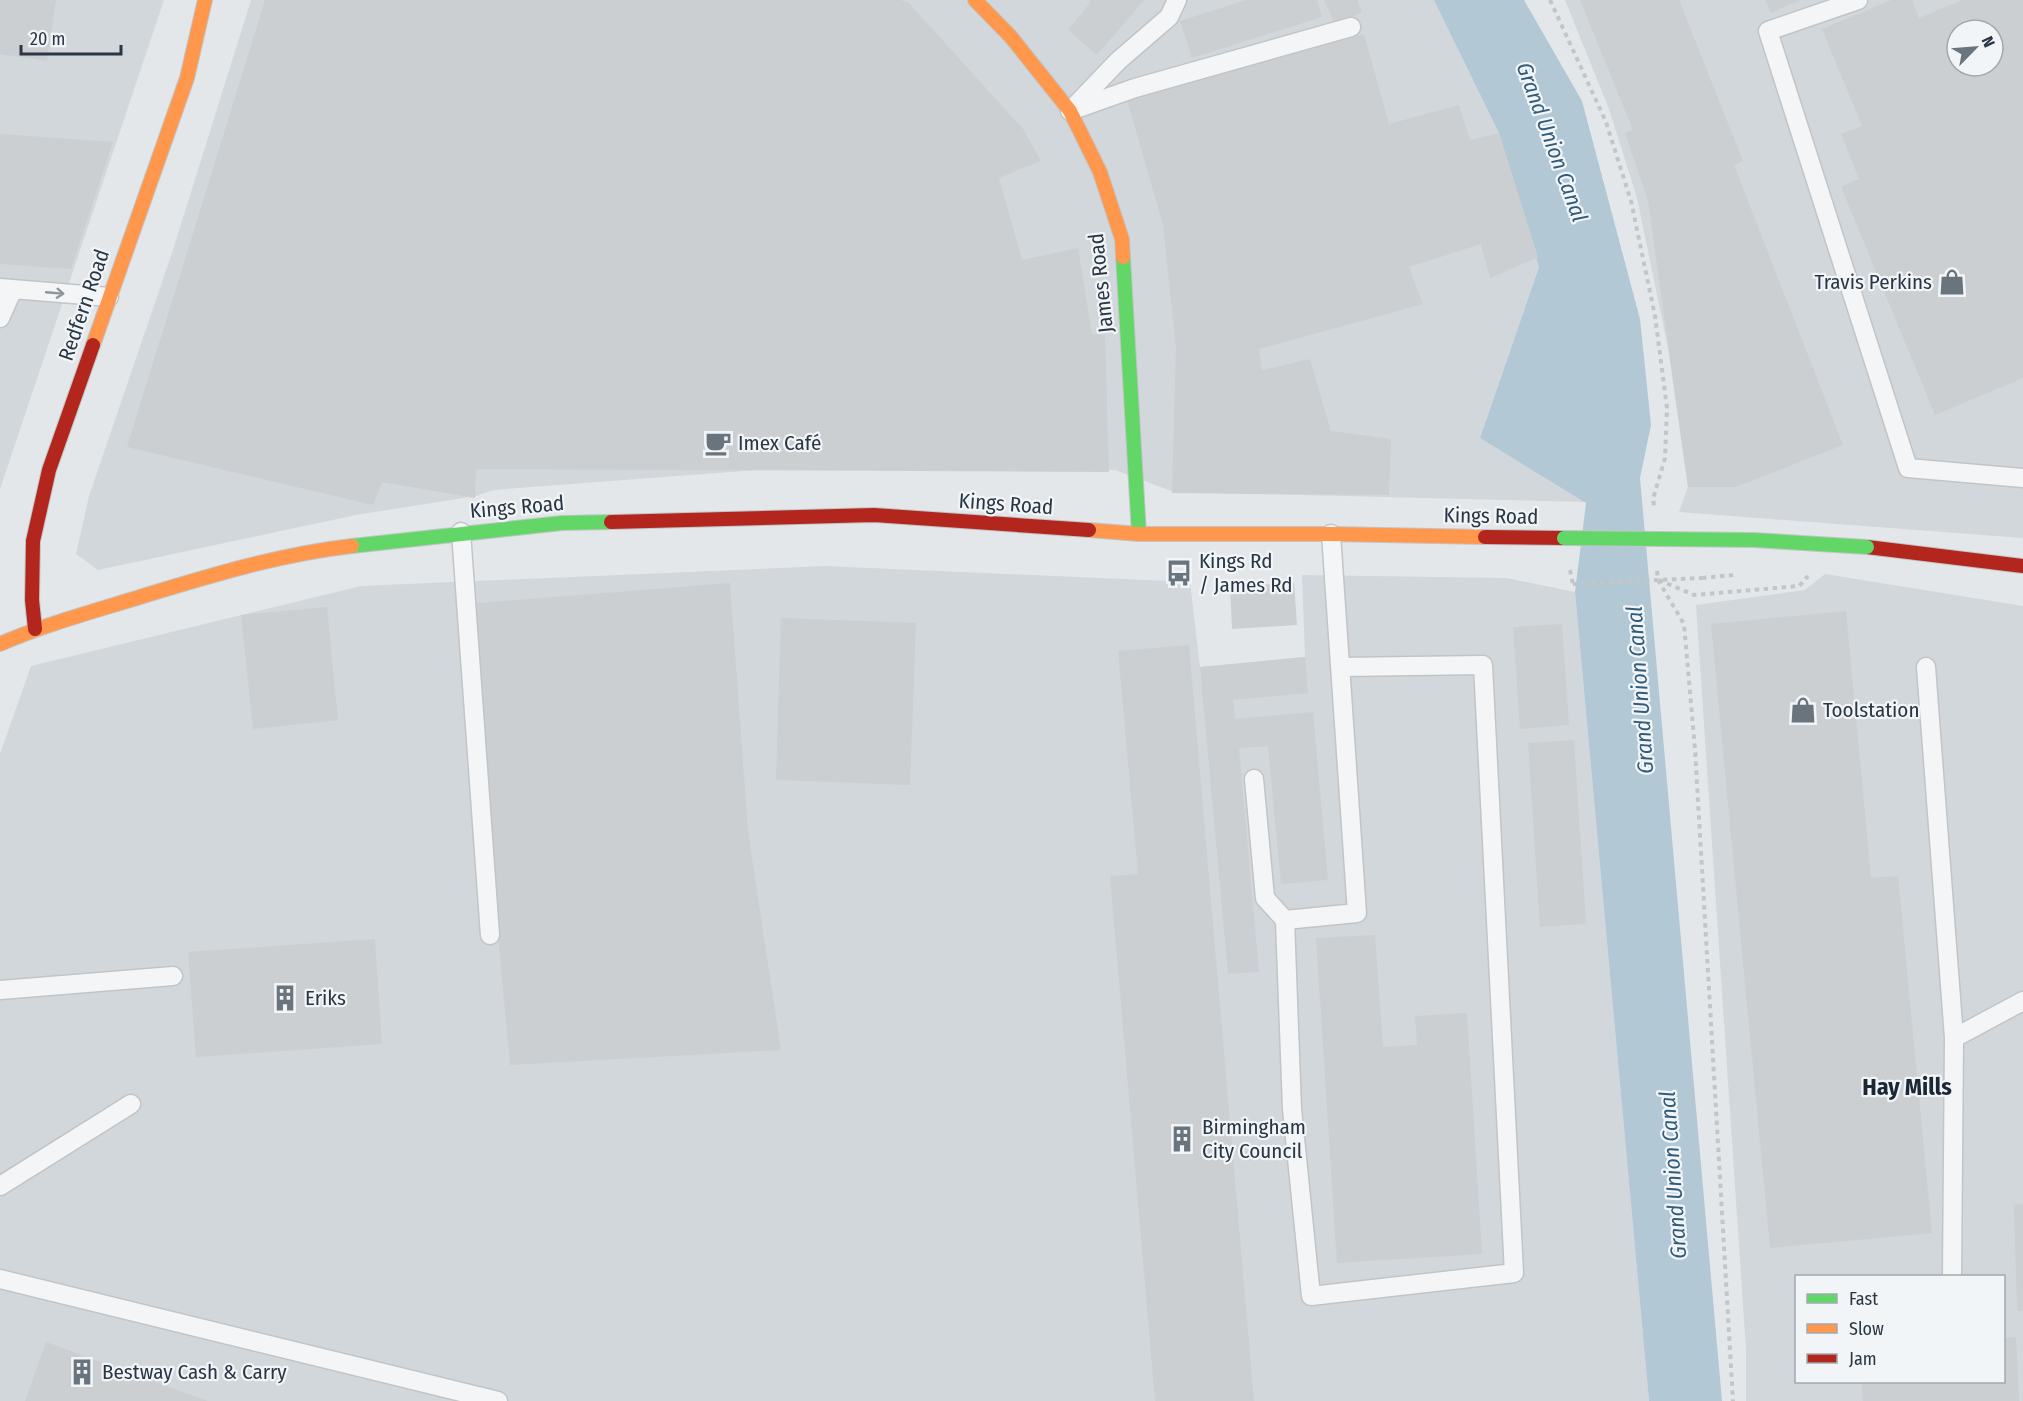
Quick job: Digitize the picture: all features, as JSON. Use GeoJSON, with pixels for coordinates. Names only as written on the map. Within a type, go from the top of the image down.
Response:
{"type":"FeatureCollection","features":[{"type":"Feature","properties":{"kind":"street","name":"Redfern Road"},"geometry":{"type":"LineString","coordinates":[[35,630],[32,600],[33,541],[49,470],[186,78],[205,0]]}},
{"type":"Feature","properties":{"kind":"street","name":"James Road"},"geometry":{"type":"LineString","coordinates":[[975,0],[1011,37],[1070,111],[1100,172],[1122,238],[1139,534]]}},
{"type":"Feature","properties":{"kind":"street","name":"Kings Road"},"geometry":{"type":"LineString","coordinates":[[0,644],[35,630],[226,571],[316,550],[461,532],[562,524],[874,515],[1139,534],[1331,534],[1832,543],[2023,566]]}},
{"type":"Feature","properties":{"kind":"lane"},"geometry":{"type":"LineString","coordinates":[[1070,111],[1118,61],[1169,17],[1177,0]]}},
{"type":"Feature","properties":{"kind":"lane"},"geometry":{"type":"LineString","coordinates":[[1858,0],[1768,31],[1908,468],[2023,478]]}},
{"type":"Feature","properties":{"kind":"lane"},"geometry":{"type":"LineString","coordinates":[[1070,111],[1136,88],[1351,27]]}},
{"type":"Feature","properties":{"kind":"lane"},"geometry":{"type":"LineString","coordinates":[[0,318],[6,289],[109,297]]}},
{"type":"Feature","properties":{"kind":"lane"},"geometry":{"type":"LineString","coordinates":[[461,532],[490,935]]}},
{"type":"Feature","properties":{"kind":"lane"},"geometry":{"type":"LineString","coordinates":[[1285,920],[1357,913],[1331,534]]}},
{"type":"Feature","properties":{"kind":"lane"},"geometry":{"type":"LineString","coordinates":[[1254,779],[1265,898],[1285,920],[1292,1109],[1311,1296],[1514,1273],[1484,665],[1341,667]]}},
{"type":"Feature","properties":{"kind":"lane"},"geometry":{"type":"LineString","coordinates":[[1926,667],[1954,1038],[1952,1275]]}},
{"type":"Feature","properties":{"kind":"lane"},"geometry":{"type":"LineString","coordinates":[[0,990],[173,976]]}},
{"type":"Feature","properties":{"kind":"lane"},"geometry":{"type":"LineString","coordinates":[[1954,1038],[2023,1001]]}},
{"type":"Feature","properties":{"kind":"lane"},"geometry":{"type":"LineString","coordinates":[[0,1186],[131,1104]]}},
{"type":"Feature","properties":{"kind":"lane"},"geometry":{"type":"LineString","coordinates":[[0,1279],[498,1401]]}},
{"type":"Feature","properties":{"kind":"path"},"geometry":{"type":"LineString","coordinates":[[1550,0],[1606,122],[1631,201],[1656,316],[1667,408],[1665,458],[1653,499],[1654,511]]}},
{"type":"Feature","properties":{"kind":"path"},"geometry":{"type":"LineString","coordinates":[[1657,568],[1658,580],[1684,624],[1696,773],[1733,1401]]}},
{"type":"Feature","properties":{"kind":"path"},"geometry":{"type":"LineString","coordinates":[[1658,580],[1694,595],[1799,586],[1811,573]]}},
{"type":"Feature","properties":{"kind":"path"},"geometry":{"type":"LineString","coordinates":[[1573,584],[1702,578]]}},
{"type":"Feature","properties":{"kind":"shaded area"},"geometry":{"type":"Polygon","coordinates":[[[0,0],[164,0],[0,489],[0,0]]]}},
{"type":"Feature","properties":{"kind":"shaded area"},"geometry":{"type":"Polygon","coordinates":[[[251,0],[1438,0],[1499,133],[1538,257],[1539,267],[1480,438],[1586,502],[1174,492],[1115,470],[837,464],[493,490],[476,496],[356,515],[98,570],[76,554],[89,496],[172,253],[251,0]]]}},
{"type":"Feature","properties":{"kind":"shaded area"},"geometry":{"type":"Polygon","coordinates":[[[1565,0],[2023,0],[2023,538],[1679,512],[1688,487],[1668,348],[1637,198],[1609,109],[1565,0]]]}},
{"type":"Feature","properties":{"kind":"shaded area"},"geometry":{"type":"Polygon","coordinates":[[[825,566],[1190,582],[1200,667],[1305,657],[1302,575],[1507,578],[1575,592],[1649,1401],[0,1401],[0,754],[31,666],[361,586],[825,566]]]}},
{"type":"Feature","properties":{"kind":"shaded area"},"geometry":{"type":"Polygon","coordinates":[[[1825,574],[2023,606],[2023,1401],[1746,1401],[1746,1350],[1696,605],[1805,590],[1825,574]]]}},
{"type":"Feature","properties":{"kind":"water","name":"Grand Union Canal"},"geometry":{"type":"Polygon","coordinates":[[[1434,0],[1524,0],[1582,101],[1640,319],[1651,425],[1640,478],[1722,1401],[1649,1401],[1575,592],[1586,503],[1480,438],[1539,267],[1499,133],[1434,0]]]}},
{"type":"Feature","properties":{"kind":"building"},"geometry":{"type":"Polygon","coordinates":[[[0,0],[56,0],[47,61],[0,54],[0,0]]]}},
{"type":"Feature","properties":{"kind":"building"},"geometry":{"type":"Polygon","coordinates":[[[265,0],[900,0],[908,2],[1024,130],[1041,161],[999,178],[1022,260],[1078,248],[1092,334],[1105,335],[1109,472],[476,469],[475,498],[382,482],[373,505],[127,447],[265,0]]]}},
{"type":"Feature","properties":{"kind":"building"},"geometry":{"type":"Polygon","coordinates":[[[1089,0],[1144,0],[1097,55],[1068,30],[1091,2],[1089,0]]]}},
{"type":"Feature","properties":{"kind":"building"},"geometry":{"type":"Polygon","coordinates":[[[1246,0],[1317,0],[1322,17],[1192,58],[1180,21],[1246,0]]]}},
{"type":"Feature","properties":{"kind":"building"},"geometry":{"type":"Polygon","coordinates":[[[1324,0],[1357,0],[1362,12],[1335,24],[1324,0]]]}},
{"type":"Feature","properties":{"kind":"building"},"geometry":{"type":"Polygon","coordinates":[[[1580,0],[1679,0],[1743,161],[1734,165],[1843,445],[1736,487],[1688,487],[1648,201],[1625,133],[1633,130],[1580,0]]]}},
{"type":"Feature","properties":{"kind":"building"},"geometry":{"type":"Polygon","coordinates":[[[1765,0],[1800,0],[1771,13],[1765,0]]]}},
{"type":"Feature","properties":{"kind":"building","name":"Travis Perkins"},"geometry":{"type":"Polygon","coordinates":[[[1891,0],[1912,0],[1919,18],[1962,0],[2023,0],[2023,378],[1935,415],[1841,187],[1859,179],[1841,134],[1862,126],[1822,29],[1891,0]]]}},
{"type":"Feature","properties":{"kind":"building"},"geometry":{"type":"Polygon","coordinates":[[[1364,34],[1389,124],[1459,105],[1470,140],[1499,133],[1538,257],[1490,278],[1481,244],[1409,267],[1423,304],[1259,349],[1262,370],[1310,359],[1331,431],[1391,439],[1389,495],[1172,493],[1176,347],[1163,225],[1127,100],[1364,34]]]}},
{"type":"Feature","properties":{"kind":"building"},"geometry":{"type":"Polygon","coordinates":[[[0,134],[113,142],[71,269],[0,264],[0,134]]]}},
{"type":"Feature","properties":{"kind":"building"},"geometry":{"type":"Polygon","coordinates":[[[730,583],[748,831],[781,1050],[510,1065],[467,604],[730,583]]]}},
{"type":"Feature","properties":{"kind":"building"},"geometry":{"type":"Polygon","coordinates":[[[1294,583],[1297,625],[1232,629],[1230,586],[1294,583]]]}},
{"type":"Feature","properties":{"kind":"building"},"geometry":{"type":"Polygon","coordinates":[[[327,607],[338,720],[253,729],[241,615],[327,607]]]}},
{"type":"Feature","properties":{"kind":"building"},"geometry":{"type":"Polygon","coordinates":[[[1846,611],[1871,878],[1898,876],[1932,1233],[1770,1248],[1711,624],[1846,611]]]}},
{"type":"Feature","properties":{"kind":"building"},"geometry":{"type":"Polygon","coordinates":[[[781,618],[916,623],[910,785],[776,780],[781,618]]]}},
{"type":"Feature","properties":{"kind":"building"},"geometry":{"type":"Polygon","coordinates":[[[1562,624],[1569,725],[1520,729],[1513,627],[1562,624]]]}},
{"type":"Feature","properties":{"kind":"building","name":"Birmingham City Council"},"geometry":{"type":"Polygon","coordinates":[[[1189,645],[1254,1401],[1155,1401],[1110,876],[1138,874],[1118,651],[1189,645]]]}},
{"type":"Feature","properties":{"kind":"building"},"geometry":{"type":"Polygon","coordinates":[[[1305,657],[1308,693],[1233,700],[1235,719],[1313,712],[1328,880],[1281,884],[1268,746],[1239,748],[1259,972],[1228,974],[1200,667],[1305,657]]]}},
{"type":"Feature","properties":{"kind":"building"},"geometry":{"type":"Polygon","coordinates":[[[1574,740],[1586,924],[1540,927],[1528,743],[1574,740]]]}},
{"type":"Feature","properties":{"kind":"building"},"geometry":{"type":"Polygon","coordinates":[[[1375,935],[1383,1047],[1417,1045],[1415,1016],[1467,1013],[1482,1254],[1337,1263],[1316,938],[1375,935]]]}},
{"type":"Feature","properties":{"kind":"building","name":"Eriks"},"geometry":{"type":"Polygon","coordinates":[[[375,939],[382,1044],[196,1057],[188,952],[375,939]]]}},
{"type":"Feature","properties":{"kind":"building"},"geometry":{"type":"Polygon","coordinates":[[[2023,1204],[2023,1311],[2017,1311],[2014,1205],[2023,1204]]]}},
{"type":"Feature","properties":{"kind":"building"},"geometry":{"type":"Polygon","coordinates":[[[2016,1337],[2019,1401],[1863,1401],[1862,1383],[2005,1383],[2005,1338],[2016,1337]]]}},
{"type":"Feature","properties":{"kind":"building","name":"Bestway Cash & Carry"},"geometry":{"type":"Polygon","coordinates":[[[46,1342],[208,1401],[25,1401],[46,1342]]]}},
{"type":"Feature","properties":{"kind":"traffic: fast"},"geometry":{"type":"LineString","coordinates":[[1123,257],[1139,534]]}},
{"type":"Feature","properties":{"kind":"traffic: fast"},"geometry":{"type":"LineString","coordinates":[[352,546],[562,523],[611,522]]}},
{"type":"Feature","properties":{"kind":"traffic: fast"},"geometry":{"type":"LineString","coordinates":[[1564,538],[1754,540],[1867,547]]}},
{"type":"Feature","properties":{"kind":"traffic: slow"},"geometry":{"type":"LineString","coordinates":[[93,345],[187,78],[205,0]]}},
{"type":"Feature","properties":{"kind":"traffic: slow"},"geometry":{"type":"LineString","coordinates":[[975,0],[1011,37],[1070,111],[1100,172],[1122,239],[1123,257]]}},
{"type":"Feature","properties":{"kind":"traffic: slow"},"geometry":{"type":"LineString","coordinates":[[1089,530],[1139,534],[1485,537]]}},
{"type":"Feature","properties":{"kind":"traffic: slow"},"geometry":{"type":"LineString","coordinates":[[0,644],[71,618],[221,573],[299,554],[352,546]]}},
{"type":"Feature","properties":{"kind":"traffic: jam"},"geometry":{"type":"LineString","coordinates":[[35,629],[32,600],[33,541],[49,470],[93,345]]}},
{"type":"Feature","properties":{"kind":"traffic: jam"},"geometry":{"type":"LineString","coordinates":[[611,522],[874,515],[1089,530]]}},
{"type":"Feature","properties":{"kind":"traffic: jam"},"geometry":{"type":"LineString","coordinates":[[1485,537],[1564,538]]}},
{"type":"Feature","properties":{"kind":"traffic: jam"},"geometry":{"type":"LineString","coordinates":[[1867,547],[2023,566]]}},
{"type":"Feature","properties":{"kind":"place","name":"Travis Perkins"},"geometry":{"type":"Point","coordinates":[1952,282]}},
{"type":"Feature","properties":{"kind":"place","name":"Imex Café"},"geometry":{"type":"Point","coordinates":[718,443]}},
{"type":"Feature","properties":{"kind":"place","name":"Kings Rd / James Rd"},"geometry":{"type":"Point","coordinates":[1179,573]}},
{"type":"Feature","properties":{"kind":"place","name":"Toolstation"},"geometry":{"type":"Point","coordinates":[1803,710]}},
{"type":"Feature","properties":{"kind":"place","name":"Eriks"},"geometry":{"type":"Point","coordinates":[285,998]}},
{"type":"Feature","properties":{"kind":"place","name":"Birmingham City Council"},"geometry":{"type":"Point","coordinates":[1182,1139]}},
{"type":"Feature","properties":{"kind":"place","name":"Bestway Cash & Carry"},"geometry":{"type":"Point","coordinates":[82,1372]}},
{"type":"Feature","properties":{"kind":"district","name":"Hay Mills"},"geometry":{"type":"Point","coordinates":[1907,1087]}}]}
